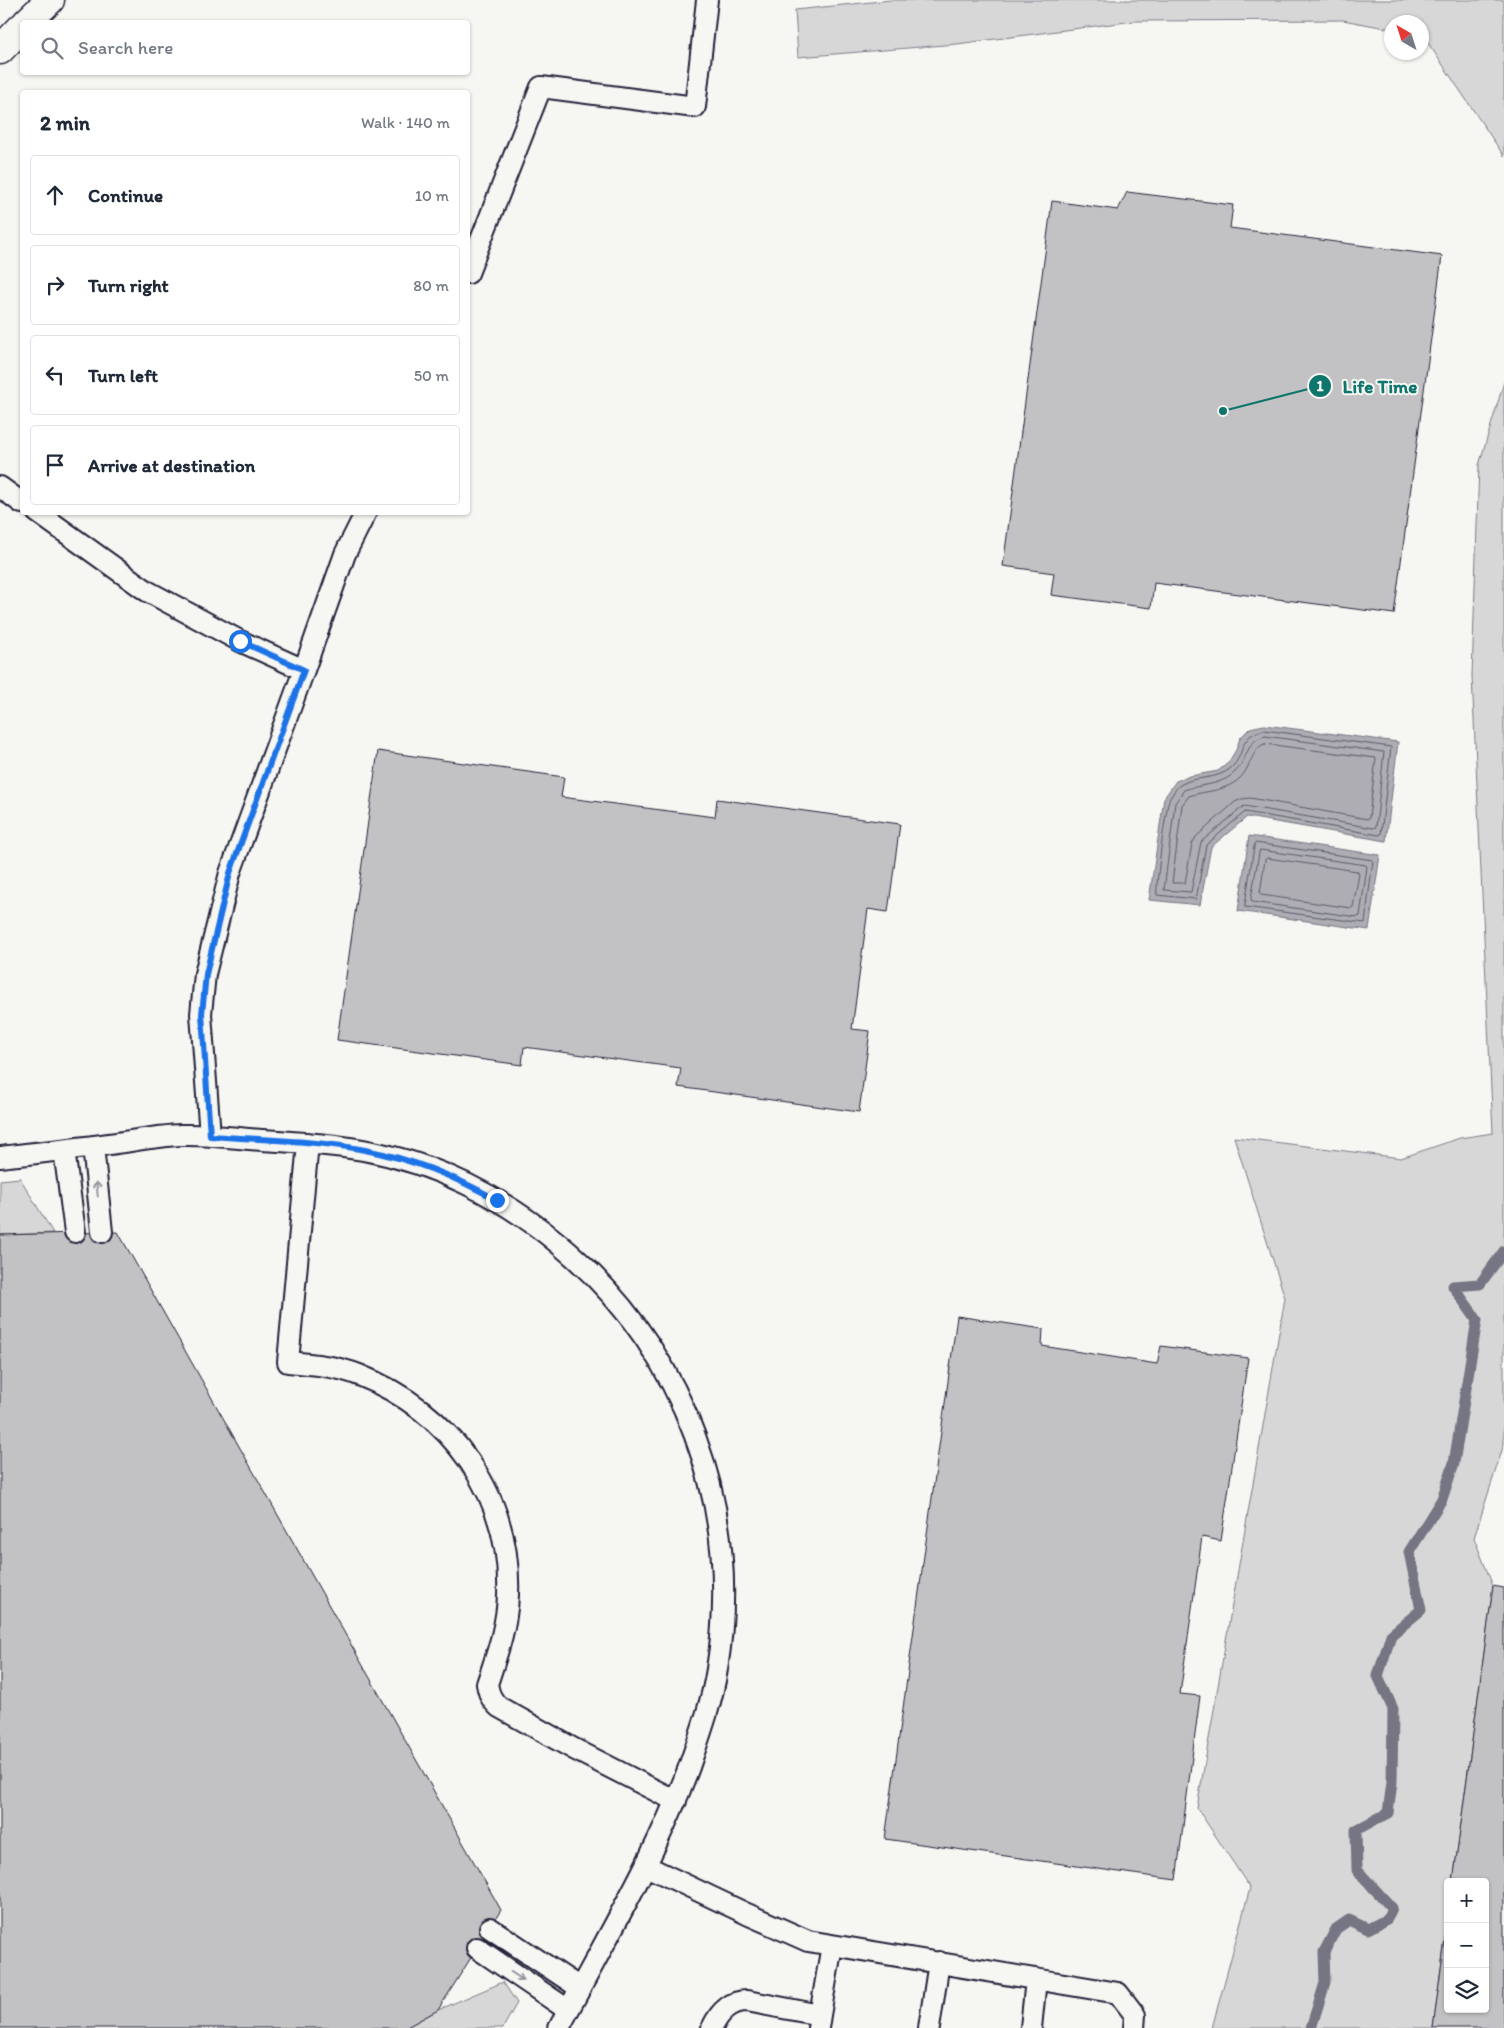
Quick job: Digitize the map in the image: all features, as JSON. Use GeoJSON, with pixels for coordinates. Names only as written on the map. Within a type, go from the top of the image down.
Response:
{"type":"FeatureCollection","features":[{"type":"Feature","properties":{"kind":"street"},"geometry":{"type":"LineString","coordinates":[[30,20],[50,0]]}},
{"type":"Feature","properties":{"kind":"street"},"geometry":{"type":"LineString","coordinates":[[0,50],[20,30]]}},
{"type":"Feature","properties":{"kind":"lane"},"geometry":{"type":"LineString","coordinates":[[470,268],[541,87],[696,107],[707,0]]}},
{"type":"Feature","properties":{"kind":"lane"},"geometry":{"type":"LineString","coordinates":[[0,486],[20,501]]}},
{"type":"Feature","properties":{"kind":"lane"},"geometry":{"type":"LineString","coordinates":[[40,515],[147,591],[240,641],[304,670]]}},
{"type":"Feature","properties":{"kind":"lane"},"geometry":{"type":"LineString","coordinates":[[210,1136],[202,1014],[206,974],[230,873],[345,554],[364,515]]}},
{"type":"Feature","properties":{"kind":"lane"},"geometry":{"type":"LineString","coordinates":[[0,1157],[180,1135],[308,1143],[366,1150],[424,1166],[469,1184],[530,1221],[578,1260],[605,1287],[644,1336],[682,1402],[711,1488],[718,1521],[723,1600],[717,1670],[701,1733],[676,1801],[646,1866],[559,2028]]}},
{"type":"Feature","properties":{"kind":"lane"},"geometry":{"type":"LineString","coordinates":[[308,1143],[288,1362],[322,1365],[357,1374],[390,1389],[414,1404],[448,1434],[471,1462],[489,1495],[500,1527],[507,1561],[508,1595],[504,1630],[487,1684],[488,1693],[492,1701],[499,1707],[574,1749],[676,1801]]}},
{"type":"Feature","properties":{"kind":"lane"},"geometry":{"type":"LineString","coordinates":[[93,1146],[102,1232]]}},
{"type":"Feature","properties":{"kind":"lane"},"geometry":{"type":"LineString","coordinates":[[64,1150],[75,1232]]}},
{"type":"Feature","properties":{"kind":"lane"},"geometry":{"type":"LineString","coordinates":[[646,1866],[808,1941],[1118,1993],[1135,2015],[1134,2028]]}},
{"type":"Feature","properties":{"kind":"lane"},"geometry":{"type":"LineString","coordinates":[[490,1928],[580,1988]]}},
{"type":"Feature","properties":{"kind":"lane"},"geometry":{"type":"LineString","coordinates":[[712,2028],[716,2018],[723,2010],[739,2001],[819,2021],[832,1945]]}},
{"type":"Feature","properties":{"kind":"lane"},"geometry":{"type":"LineString","coordinates":[[477,1948],[568,2010]]}},
{"type":"Feature","properties":{"kind":"lane"},"geometry":{"type":"LineString","coordinates":[[929,2028],[939,1962]]}},
{"type":"Feature","properties":{"kind":"lane"},"geometry":{"type":"LineString","coordinates":[[1030,2028],[1036,1979]]}},
{"type":"Feature","properties":{"kind":"shaded area"},"geometry":{"type":"Polygon","coordinates":[[[891,0],[1504,0],[1504,156],[1429,44],[1429,15],[1384,15],[1384,28],[1343,20],[1134,21],[957,44],[798,57],[795,10],[891,0]]]}},
{"type":"Feature","properties":{"kind":"shaded area"},"geometry":{"type":"Polygon","coordinates":[[[1504,382],[1504,1444],[1474,1538],[1493,1586],[1454,1878],[1444,1878],[1444,1947],[1433,2028],[1212,2028],[1250,1888],[1197,1808],[1285,1298],[1234,1137],[1401,1158],[1460,1138],[1493,1133],[1472,676],[1479,465],[1504,382]]]}},
{"type":"Feature","properties":{"kind":"shaded area"},"geometry":{"type":"Polygon","coordinates":[[[20,1178],[53,1233],[0,1235],[0,1180],[20,1178]]]}},
{"type":"Feature","properties":{"kind":"shaded area"},"geometry":{"type":"Polygon","coordinates":[[[503,1982],[517,2003],[503,2028],[405,2028],[438,2010],[503,1982]]]}},
{"type":"Feature","properties":{"kind":"water"},"geometry":{"type":"Polygon","coordinates":[[[1264,725],[1398,742],[1386,841],[1247,817],[1211,847],[1200,905],[1149,900],[1164,798],[1176,781],[1190,776],[1218,771],[1228,763],[1236,750],[1240,738],[1250,728],[1264,725]]]}},
{"type":"Feature","properties":{"kind":"water"},"geometry":{"type":"Polygon","coordinates":[[[1249,836],[1380,855],[1369,930],[1238,911],[1249,836]]]}},
{"type":"Feature","properties":{"kind":"building"},"geometry":{"type":"Polygon","coordinates":[[[1127,192],[1233,205],[1230,228],[1442,256],[1394,614],[1154,583],[1151,608],[1051,595],[1054,573],[1003,566],[1052,201],[1118,210],[1127,192]]]}},
{"type":"Feature","properties":{"kind":"building"},"geometry":{"type":"Polygon","coordinates":[[[378,751],[564,777],[561,797],[715,817],[717,799],[900,824],[888,912],[868,909],[852,1029],[870,1031],[859,1112],[678,1087],[681,1068],[524,1047],[522,1065],[337,1040],[378,751]]]}},
{"type":"Feature","properties":{"kind":"building"},"geometry":{"type":"Polygon","coordinates":[[[118,1232],[501,1910],[438,2010],[405,2028],[0,2028],[0,1235],[118,1232]]]}},
{"type":"Feature","properties":{"kind":"building"},"geometry":{"type":"Polygon","coordinates":[[[957,1316],[1043,1329],[1042,1346],[1157,1364],[1161,1346],[1248,1358],[1221,1541],[1202,1537],[1180,1694],[1200,1696],[1176,1880],[885,1839],[957,1316]]]}},
{"type":"Feature","properties":{"kind":"building"},"geometry":{"type":"Polygon","coordinates":[[[1493,1586],[1504,1588],[1504,2028],[1433,2028],[1444,1947],[1444,2013],[1489,2013],[1489,1878],[1454,1878],[1493,1586]]]}},
{"type":"Feature","properties":{"kind":"waterway"},"geometry":{"type":"LineString","coordinates":[[1311,2028],[1325,1983],[1324,1952],[1336,1929],[1349,1920],[1368,1929],[1387,1919],[1392,1908],[1357,1870],[1356,1830],[1388,1813],[1392,1782],[1393,1709],[1378,1676],[1391,1635],[1421,1610],[1409,1552],[1442,1499],[1454,1463],[1477,1320],[1453,1286],[1480,1284],[1504,1251]]}},
{"type":"Feature","properties":{"kind":"place","name":"Life Time"},"geometry":{"type":"Point","coordinates":[1223,411]}},
{"type":"Feature","properties":{"kind":"route"},"geometry":{"type":"LineString","coordinates":[[240,641],[304,670],[230,873],[206,974],[202,1014],[210,1136],[320,1144],[366,1150],[424,1166],[469,1184],[497,1200]]}}]}
